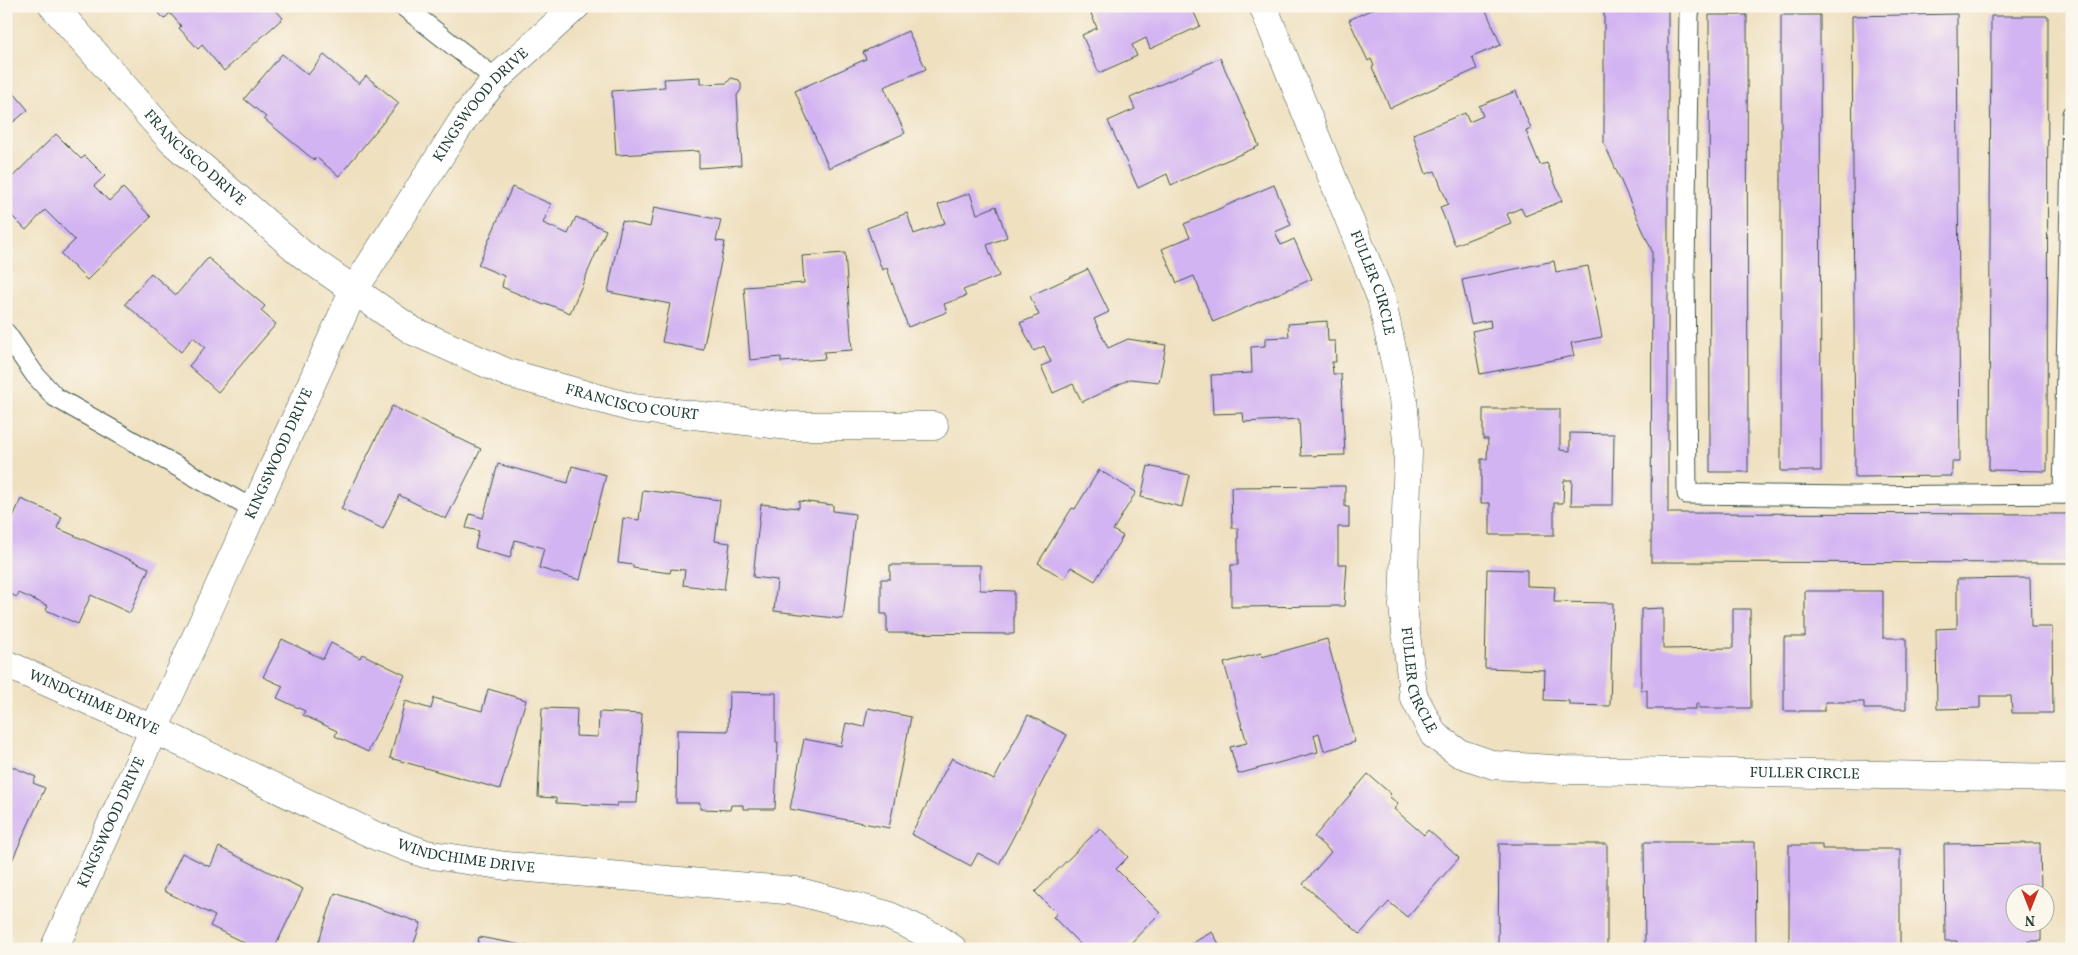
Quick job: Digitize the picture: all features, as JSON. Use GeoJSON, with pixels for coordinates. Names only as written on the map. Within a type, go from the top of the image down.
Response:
{"type":"FeatureCollection","features":[{"type":"Feature","properties":{"kind":"street","name":"FRANCISCO DRIVE"},"geometry":{"type":"LineString","coordinates":[[53,6],[172,141],[302,254],[354,290]]}},
{"type":"Feature","properties":{"kind":"street","name":"KINGSWOOD DRIVE"},"geometry":{"type":"LineString","coordinates":[[54,949],[354,290],[465,117],[496,79],[576,6]]}},
{"type":"Feature","properties":{"kind":"street","name":"FULLER CIRCLE"},"geometry":{"type":"LineString","coordinates":[[1263,6],[1380,298],[1403,399],[1408,452],[1403,606],[1413,695],[1434,735],[1459,753],[1494,765],[1565,770],[2072,778]]}},
{"type":"Feature","properties":{"kind":"street","name":"FRANCISCO COURT"},"geometry":{"type":"LineString","coordinates":[[354,290],[413,331],[508,373],[633,408],[789,426],[934,426]]}},
{"type":"Feature","properties":{"kind":"street","name":"WINDCHIME DRIVE"},"geometry":{"type":"LineString","coordinates":[[6,664],[153,729],[376,836],[426,854],[506,866],[796,891],[886,915],[937,938],[953,949]]}},
{"type":"Feature","properties":{"kind":"lane"},"geometry":{"type":"LineString","coordinates":[[403,6],[496,79]]}},
{"type":"Feature","properties":{"kind":"lane"},"geometry":{"type":"LineString","coordinates":[[1692,6],[1689,14],[1685,266],[1687,494],[1853,496],[2067,494],[2072,114]]}},
{"type":"Feature","properties":{"kind":"lane"},"geometry":{"type":"LineString","coordinates":[[6,334],[35,375],[55,397],[254,510]]}},
{"type":"Feature","properties":{"kind":"building"},"geometry":{"type":"Polygon","coordinates":[[[153,6],[272,6],[283,18],[224,71],[202,45],[198,49],[179,28],[181,26],[170,13],[164,19],[153,6]]]}},
{"type":"Feature","properties":{"kind":"building"},"geometry":{"type":"Polygon","coordinates":[[[1088,6],[1197,6],[1192,8],[1200,26],[1150,49],[1146,38],[1132,45],[1137,56],[1099,73],[1082,35],[1097,28],[1088,6]]]}},
{"type":"Feature","properties":{"kind":"building"},"geometry":{"type":"Polygon","coordinates":[[[1379,6],[1484,6],[1501,45],[1472,57],[1477,69],[1390,108],[1372,67],[1374,66],[1371,59],[1368,61],[1349,20],[1379,6]]]}},
{"type":"Feature","properties":{"kind":"building"},"geometry":{"type":"Polygon","coordinates":[[[1604,6],[1668,6],[1668,513],[2072,514],[2072,563],[1651,562],[1652,251],[1604,143],[1604,6]]]}},
{"type":"Feature","properties":{"kind":"building"},"geometry":{"type":"Polygon","coordinates":[[[1957,14],[1960,462],[1952,462],[1952,476],[1855,477],[1852,16],[1957,14]]]}},
{"type":"Feature","properties":{"kind":"building"},"geometry":{"type":"Polygon","coordinates":[[[1709,15],[1747,15],[1748,472],[1710,472],[1709,15]]]}},
{"type":"Feature","properties":{"kind":"building"},"geometry":{"type":"Polygon","coordinates":[[[1781,15],[1820,15],[1821,471],[1781,471],[1781,15]]]}},
{"type":"Feature","properties":{"kind":"building"},"geometry":{"type":"Polygon","coordinates":[[[1991,16],[2048,16],[2047,471],[1989,470],[1991,16]]]}},
{"type":"Feature","properties":{"kind":"building"},"geometry":{"type":"Polygon","coordinates":[[[908,31],[926,69],[884,87],[905,133],[829,168],[795,91],[866,59],[863,52],[908,31]]]}},
{"type":"Feature","properties":{"kind":"building"},"geometry":{"type":"Polygon","coordinates":[[[282,54],[308,75],[324,55],[359,84],[366,76],[399,103],[339,176],[316,157],[314,160],[264,119],[266,117],[244,99],[282,54]]]}},
{"type":"Feature","properties":{"kind":"building"},"geometry":{"type":"Polygon","coordinates":[[[1220,58],[1259,146],[1171,185],[1167,174],[1138,188],[1108,121],[1135,109],[1130,98],[1220,58]]]}},
{"type":"Feature","properties":{"kind":"building"},"geometry":{"type":"Polygon","coordinates":[[[6,75],[13,83],[9,87],[28,110],[6,128],[6,75]]]}},
{"type":"Feature","properties":{"kind":"building"},"geometry":{"type":"Polygon","coordinates":[[[700,77],[700,84],[727,83],[731,78],[739,80],[741,83],[741,90],[737,95],[741,165],[699,168],[699,151],[616,155],[612,91],[665,87],[664,79],[700,77]]]}},
{"type":"Feature","properties":{"kind":"building"},"geometry":{"type":"Polygon","coordinates":[[[1516,91],[1531,129],[1526,131],[1540,165],[1547,163],[1562,201],[1525,216],[1521,208],[1507,214],[1511,223],[1455,245],[1440,207],[1448,204],[1435,171],[1426,174],[1413,134],[1465,113],[1469,122],[1483,116],[1479,106],[1516,91]]]}},
{"type":"Feature","properties":{"kind":"building"},"geometry":{"type":"Polygon","coordinates":[[[56,134],[81,159],[85,156],[105,176],[94,186],[109,201],[123,188],[151,217],[87,280],[61,254],[75,240],[45,210],[26,230],[6,210],[6,183],[56,134]]]}},
{"type":"Feature","properties":{"kind":"building"},"geometry":{"type":"Polygon","coordinates":[[[1274,185],[1291,225],[1275,232],[1281,245],[1294,239],[1312,279],[1213,322],[1194,276],[1177,283],[1162,249],[1190,237],[1184,224],[1274,185]]]}},
{"type":"Feature","properties":{"kind":"building"},"geometry":{"type":"Polygon","coordinates":[[[512,187],[551,204],[543,223],[568,234],[576,217],[606,230],[570,313],[545,303],[544,305],[502,287],[504,276],[478,265],[512,187]]]}},
{"type":"Feature","properties":{"kind":"building"},"geometry":{"type":"Polygon","coordinates":[[[970,193],[977,214],[996,206],[1007,237],[987,245],[999,276],[963,290],[966,296],[944,304],[947,312],[908,327],[887,268],[882,270],[867,228],[907,213],[914,234],[945,223],[938,205],[970,193]]]}},
{"type":"Feature","properties":{"kind":"building"},"geometry":{"type":"Polygon","coordinates":[[[654,207],[721,220],[716,241],[725,242],[703,350],[662,342],[670,304],[608,292],[622,221],[650,227],[654,207]]]}},
{"type":"Feature","properties":{"kind":"building"},"geometry":{"type":"Polygon","coordinates":[[[845,253],[852,350],[824,352],[825,359],[781,362],[781,357],[750,360],[744,287],[804,283],[802,256],[845,253]]]}},
{"type":"Feature","properties":{"kind":"building"},"geometry":{"type":"Polygon","coordinates":[[[208,258],[265,306],[261,311],[276,324],[218,392],[189,366],[205,347],[193,337],[181,352],[125,304],[151,273],[176,295],[208,258]]]}},
{"type":"Feature","properties":{"kind":"building"},"geometry":{"type":"Polygon","coordinates":[[[1554,261],[1556,272],[1588,266],[1602,337],[1571,343],[1574,356],[1480,374],[1472,331],[1491,327],[1490,320],[1471,324],[1462,280],[1554,261]]]}},
{"type":"Feature","properties":{"kind":"building"},"geometry":{"type":"Polygon","coordinates":[[[1088,269],[1109,312],[1094,319],[1108,348],[1128,339],[1166,345],[1159,382],[1130,379],[1082,402],[1073,384],[1053,393],[1041,366],[1051,362],[1044,346],[1034,351],[1020,323],[1039,315],[1030,296],[1088,269]]]}},
{"type":"Feature","properties":{"kind":"building"},"geometry":{"type":"Polygon","coordinates":[[[1327,321],[1328,341],[1335,341],[1336,362],[1332,362],[1333,374],[1341,374],[1345,455],[1301,456],[1299,419],[1244,422],[1243,413],[1213,414],[1211,375],[1252,373],[1251,347],[1265,346],[1265,338],[1289,337],[1288,324],[1327,321]]]}},
{"type":"Feature","properties":{"kind":"building"},"geometry":{"type":"Polygon","coordinates":[[[392,406],[481,449],[446,519],[399,495],[383,529],[341,509],[392,406]]]}},
{"type":"Feature","properties":{"kind":"building"},"geometry":{"type":"Polygon","coordinates":[[[1483,409],[1560,409],[1560,450],[1570,451],[1570,433],[1614,434],[1613,505],[1571,505],[1572,480],[1564,480],[1563,503],[1554,503],[1554,535],[1490,535],[1490,503],[1481,503],[1481,459],[1487,459],[1488,439],[1483,439],[1483,409]]]}},
{"type":"Feature","properties":{"kind":"building"},"geometry":{"type":"Polygon","coordinates":[[[498,464],[568,483],[572,466],[606,475],[580,580],[539,568],[544,548],[515,540],[510,558],[475,548],[479,531],[466,528],[470,514],[483,518],[498,464]]]}},
{"type":"Feature","properties":{"kind":"building"},"geometry":{"type":"Polygon","coordinates":[[[1148,466],[1189,475],[1182,507],[1141,497],[1148,466]]]}},
{"type":"Feature","properties":{"kind":"building"},"geometry":{"type":"Polygon","coordinates":[[[1099,470],[1136,492],[1113,530],[1123,536],[1095,581],[1071,567],[1064,579],[1038,563],[1072,508],[1075,509],[1099,470]]]}},
{"type":"Feature","properties":{"kind":"building"},"geometry":{"type":"Polygon","coordinates":[[[1345,486],[1345,507],[1349,507],[1349,527],[1338,527],[1338,564],[1347,564],[1344,606],[1231,607],[1231,565],[1238,565],[1238,528],[1232,528],[1231,487],[1345,486]]]}},
{"type":"Feature","properties":{"kind":"building"},"geometry":{"type":"Polygon","coordinates":[[[643,490],[720,500],[715,541],[730,543],[724,590],[683,585],[685,570],[671,569],[670,573],[633,568],[633,565],[618,563],[623,518],[639,520],[643,490]]]}},
{"type":"Feature","properties":{"kind":"building"},"geometry":{"type":"Polygon","coordinates":[[[21,499],[62,517],[57,528],[149,568],[130,613],[91,595],[78,624],[46,610],[48,606],[19,593],[17,597],[6,592],[6,533],[21,499]]]}},
{"type":"Feature","properties":{"kind":"building"},"geometry":{"type":"Polygon","coordinates":[[[799,501],[833,505],[833,511],[855,514],[843,619],[774,611],[777,580],[753,577],[761,504],[799,508],[799,501]]]}},
{"type":"Feature","properties":{"kind":"building"},"geometry":{"type":"Polygon","coordinates":[[[890,565],[980,565],[980,590],[1014,591],[1014,634],[887,633],[887,614],[881,614],[881,579],[890,579],[890,565]]]}},
{"type":"Feature","properties":{"kind":"building"},"geometry":{"type":"Polygon","coordinates":[[[1487,569],[1527,570],[1527,586],[1555,587],[1554,602],[1613,603],[1610,706],[1569,705],[1569,701],[1544,700],[1545,670],[1485,668],[1487,569]]]}},
{"type":"Feature","properties":{"kind":"building"},"geometry":{"type":"Polygon","coordinates":[[[2030,578],[2031,627],[2052,627],[2053,713],[2012,713],[2011,696],[1980,696],[1980,708],[1937,709],[1936,629],[1957,628],[1957,579],[2030,578]]]}},
{"type":"Feature","properties":{"kind":"building"},"geometry":{"type":"Polygon","coordinates":[[[1805,591],[1883,591],[1883,638],[1906,638],[1906,709],[1864,709],[1864,702],[1825,702],[1825,711],[1784,711],[1784,637],[1805,637],[1805,591]]]}},
{"type":"Feature","properties":{"kind":"building"},"geometry":{"type":"Polygon","coordinates":[[[1663,608],[1663,649],[1733,648],[1733,609],[1750,609],[1751,708],[1699,708],[1699,704],[1696,704],[1696,709],[1647,709],[1647,690],[1641,690],[1641,609],[1663,608]]]}},
{"type":"Feature","properties":{"kind":"building"},"geometry":{"type":"Polygon","coordinates":[[[282,639],[323,659],[331,643],[360,658],[362,654],[405,675],[368,752],[335,736],[337,731],[303,715],[305,711],[277,698],[283,686],[263,677],[282,639]]]}},
{"type":"Feature","properties":{"kind":"building"},"geometry":{"type":"Polygon","coordinates":[[[1327,639],[1355,742],[1324,751],[1319,733],[1314,735],[1318,752],[1238,774],[1230,747],[1247,743],[1224,663],[1261,653],[1262,657],[1327,639]]]}},
{"type":"Feature","properties":{"kind":"building"},"geometry":{"type":"Polygon","coordinates":[[[488,689],[526,700],[500,789],[390,758],[405,701],[431,709],[434,698],[482,711],[488,689]]]}},
{"type":"Feature","properties":{"kind":"building"},"geometry":{"type":"Polygon","coordinates":[[[729,692],[776,693],[776,742],[778,742],[775,809],[743,809],[743,805],[731,805],[730,810],[700,809],[700,803],[676,803],[677,730],[728,731],[729,692]]]}},
{"type":"Feature","properties":{"kind":"building"},"geometry":{"type":"Polygon","coordinates":[[[542,708],[577,709],[576,736],[598,737],[599,712],[642,714],[637,803],[617,803],[617,806],[556,803],[556,798],[538,797],[542,708]]]}},
{"type":"Feature","properties":{"kind":"building"},"geometry":{"type":"Polygon","coordinates":[[[868,708],[911,717],[889,828],[790,809],[804,739],[841,746],[846,723],[864,727],[868,708]]]}},
{"type":"Feature","properties":{"kind":"building"},"geometry":{"type":"Polygon","coordinates":[[[1028,715],[1067,735],[999,864],[978,853],[971,866],[911,834],[952,758],[994,780],[1028,715]]]}},
{"type":"Feature","properties":{"kind":"building"},"geometry":{"type":"Polygon","coordinates":[[[6,764],[36,777],[33,783],[45,788],[9,867],[6,865],[6,764]]]}},
{"type":"Feature","properties":{"kind":"building"},"geometry":{"type":"Polygon","coordinates":[[[1368,774],[1391,794],[1389,796],[1398,804],[1394,809],[1424,835],[1428,830],[1459,858],[1407,917],[1389,902],[1360,934],[1303,884],[1331,852],[1314,837],[1368,774]]]}},
{"type":"Feature","properties":{"kind":"building"},"geometry":{"type":"Polygon","coordinates":[[[1100,828],[1128,857],[1116,869],[1160,913],[1125,949],[1089,949],[1086,946],[1084,948],[1053,917],[1057,914],[1035,892],[1100,828]]]}},
{"type":"Feature","properties":{"kind":"building"},"geometry":{"type":"Polygon","coordinates":[[[1644,842],[1755,842],[1756,949],[1645,949],[1644,842]]]}},
{"type":"Feature","properties":{"kind":"building"},"geometry":{"type":"Polygon","coordinates":[[[2040,843],[2041,882],[2006,882],[2006,932],[2041,932],[2041,941],[2028,941],[2028,949],[1957,949],[1957,941],[1945,941],[1944,844],[2040,843]]]}},
{"type":"Feature","properties":{"kind":"building"},"geometry":{"type":"Polygon","coordinates":[[[1499,844],[1607,844],[1607,949],[1498,949],[1499,844]]]}},
{"type":"Feature","properties":{"kind":"building"},"geometry":{"type":"Polygon","coordinates":[[[1789,845],[1822,845],[1822,849],[1900,849],[1900,949],[1789,949],[1789,845]]]}},
{"type":"Feature","properties":{"kind":"building"},"geometry":{"type":"Polygon","coordinates":[[[219,847],[303,889],[274,949],[257,949],[210,926],[215,916],[164,891],[182,853],[210,867],[219,847]]]}},
{"type":"Feature","properties":{"kind":"building"},"geometry":{"type":"Polygon","coordinates":[[[335,893],[421,923],[412,949],[316,949],[335,893]]]}},
{"type":"Feature","properties":{"kind":"building"},"geometry":{"type":"Polygon","coordinates":[[[1212,932],[1222,949],[1182,949],[1212,932]]]}},
{"type":"Feature","properties":{"kind":"building"},"geometry":{"type":"Polygon","coordinates":[[[479,937],[533,947],[533,949],[477,949],[479,937]]]}}]}
